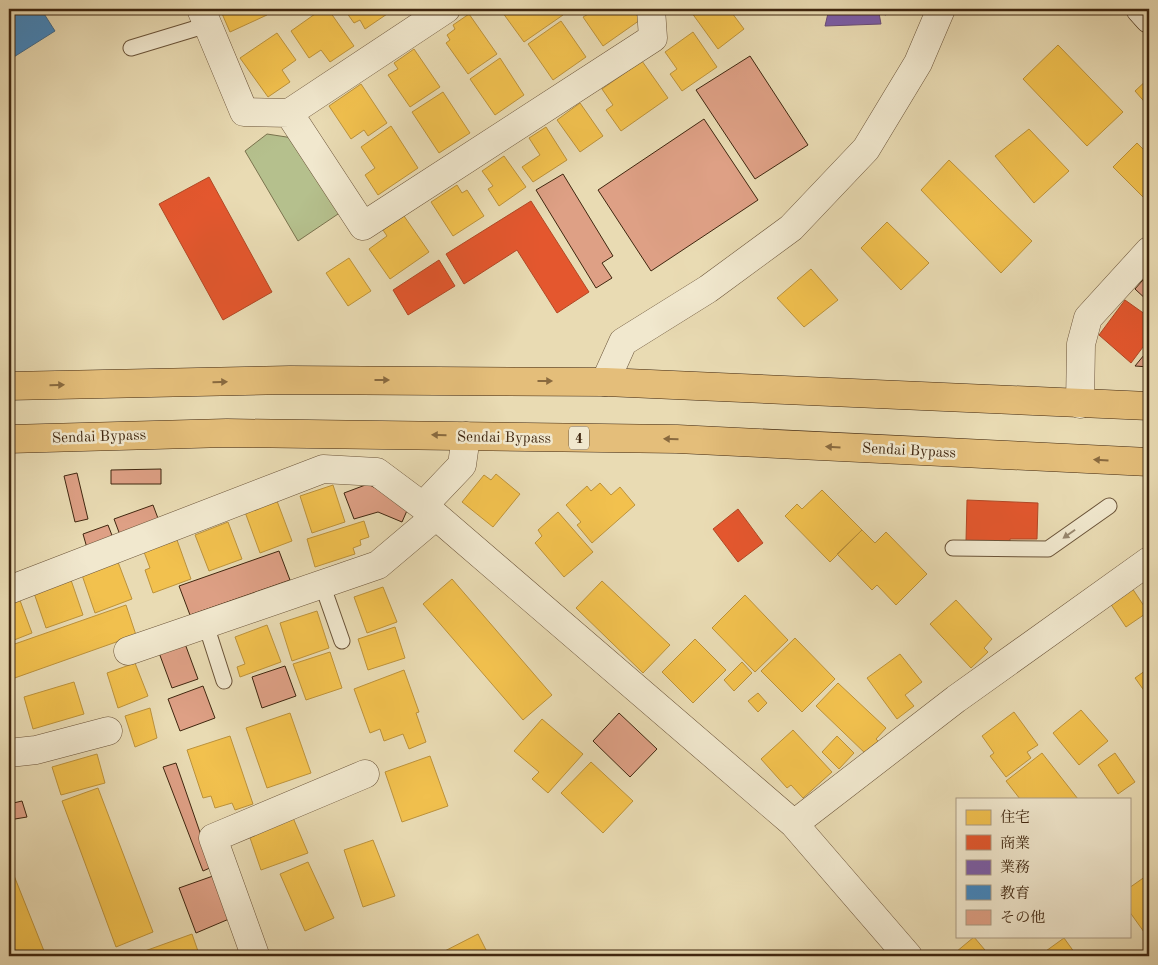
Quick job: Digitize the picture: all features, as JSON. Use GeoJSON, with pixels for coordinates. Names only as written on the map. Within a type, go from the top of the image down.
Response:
{"type":"FeatureCollection","features":[{"type":"Feature","properties":{"kind":"highway"},"geometry":{"type":"LineString","coordinates":[[9,386],[290,380],[605,382],[1149,406]]}},
{"type":"Feature","properties":{"kind":"highway","name":"Sendai Bypass"},"geometry":{"type":"LineString","coordinates":[[9,439],[227,433],[677,439],[1149,462]]}},
{"type":"Feature","properties":{"kind":"street"},"geometry":{"type":"LineString","coordinates":[[204,17],[244,112],[288,113],[446,9]]}},
{"type":"Feature","properties":{"kind":"street"},"geometry":{"type":"LineString","coordinates":[[288,113],[363,226],[653,38],[651,9]]}},
{"type":"Feature","properties":{"kind":"street"},"geometry":{"type":"LineString","coordinates":[[605,382],[623,342],[708,289],[791,228],[866,149],[918,63],[942,9]]}},
{"type":"Feature","properties":{"kind":"street"},"geometry":{"type":"LineString","coordinates":[[1140,9],[1149,18]]}},
{"type":"Feature","properties":{"kind":"street"},"geometry":{"type":"LineString","coordinates":[[1080,404],[1081,344],[1088,318],[1149,251]]}},
{"type":"Feature","properties":{"kind":"street"},"geometry":{"type":"LineString","coordinates":[[128,651],[378,565],[430,511],[462,465],[466,436]]}},
{"type":"Feature","properties":{"kind":"street"},"geometry":{"type":"LineString","coordinates":[[9,590],[322,469],[376,472],[430,511],[794,824],[908,956]]}},
{"type":"Feature","properties":{"kind":"street"},"geometry":{"type":"LineString","coordinates":[[794,824],[956,700],[1149,561]]}},
{"type":"Feature","properties":{"kind":"street"},"geometry":{"type":"LineString","coordinates":[[9,753],[36,750],[108,731]]}},
{"type":"Feature","properties":{"kind":"street"},"geometry":{"type":"LineString","coordinates":[[252,956],[255,955],[213,838],[365,774]]}},
{"type":"Feature","properties":{"kind":"lane"},"geometry":{"type":"LineString","coordinates":[[131,48],[204,17]]}},
{"type":"Feature","properties":{"kind":"lane"},"geometry":{"type":"LineString","coordinates":[[953,548],[1048,549],[1109,506]]}},
{"type":"Feature","properties":{"kind":"lane"},"geometry":{"type":"LineString","coordinates":[[322,584],[342,641]]}},
{"type":"Feature","properties":{"kind":"lane"},"geometry":{"type":"LineString","coordinates":[[206,625],[224,681]]}},
{"type":"Feature","properties":{"kind":"green space"},"geometry":{"type":"Polygon","coordinates":[[[267,134],[293,138],[341,212],[298,241],[245,151],[267,134]]]}},
{"type":"Feature","properties":{"kind":"building: 住宅"},"geometry":{"type":"Polygon","coordinates":[[[220,9],[264,9],[267,15],[230,32],[220,9]]]}},
{"type":"Feature","properties":{"kind":"building: 住宅"},"geometry":{"type":"Polygon","coordinates":[[[322,9],[328,9],[354,46],[330,62],[321,50],[309,58],[291,31],[322,9]]]}},
{"type":"Feature","properties":{"kind":"building: 住宅"},"geometry":{"type":"Polygon","coordinates":[[[344,9],[393,10],[365,29],[360,20],[354,23],[344,9]]]}},
{"type":"Feature","properties":{"kind":"building: 住宅"},"geometry":{"type":"Polygon","coordinates":[[[500,9],[559,9],[563,15],[524,42],[500,9]]]}},
{"type":"Feature","properties":{"kind":"building: 住宅"},"geometry":{"type":"Polygon","coordinates":[[[590,9],[633,9],[640,20],[603,46],[583,17],[592,12],[590,9]]]}},
{"type":"Feature","properties":{"kind":"building: 住宅"},"geometry":{"type":"Polygon","coordinates":[[[689,9],[729,9],[744,29],[718,49],[689,9]]]}},
{"type":"Feature","properties":{"kind":"building: 住宅"},"geometry":{"type":"Polygon","coordinates":[[[469,14],[497,54],[468,74],[446,43],[450,40],[447,35],[455,29],[453,25],[469,14]]]}},
{"type":"Feature","properties":{"kind":"building: 住宅"},"geometry":{"type":"Polygon","coordinates":[[[561,21],[586,57],[553,80],[528,44],[561,21]]]}},
{"type":"Feature","properties":{"kind":"building: 住宅"},"geometry":{"type":"Polygon","coordinates":[[[693,32],[717,67],[682,91],[670,74],[677,69],[665,52],[693,32]]]}},
{"type":"Feature","properties":{"kind":"building: 住宅"},"geometry":{"type":"Polygon","coordinates":[[[277,33],[296,60],[282,70],[290,82],[268,97],[240,58],[277,33]]]}},
{"type":"Feature","properties":{"kind":"building: 住宅"},"geometry":{"type":"Polygon","coordinates":[[[1058,45],[1123,112],[1087,146],[1023,79],[1058,45]]]}},
{"type":"Feature","properties":{"kind":"building: 住宅"},"geometry":{"type":"Polygon","coordinates":[[[414,49],[440,87],[410,107],[388,75],[398,69],[394,63],[414,49]]]}},
{"type":"Feature","properties":{"kind":"building: 住宅"},"geometry":{"type":"Polygon","coordinates":[[[500,58],[524,95],[495,115],[470,79],[500,58]]]}},
{"type":"Feature","properties":{"kind":"building: 住宅"},"geometry":{"type":"Polygon","coordinates":[[[642,61],[668,98],[621,131],[606,110],[613,105],[602,89],[642,61]]]}},
{"type":"Feature","properties":{"kind":"building: 住宅"},"geometry":{"type":"Polygon","coordinates":[[[1149,78],[1149,107],[1135,91],[1149,78]]]}},
{"type":"Feature","properties":{"kind":"building: 住宅"},"geometry":{"type":"Polygon","coordinates":[[[361,84],[387,123],[368,136],[364,130],[351,139],[329,106],[361,84]]]}},
{"type":"Feature","properties":{"kind":"building: 住宅"},"geometry":{"type":"Polygon","coordinates":[[[443,92],[470,133],[439,153],[412,112],[443,92]]]}},
{"type":"Feature","properties":{"kind":"building: 住宅"},"geometry":{"type":"Polygon","coordinates":[[[580,103],[603,136],[580,152],[557,120],[580,103]]]}},
{"type":"Feature","properties":{"kind":"building: 住宅"},"geometry":{"type":"Polygon","coordinates":[[[391,126],[418,168],[378,195],[365,175],[375,168],[361,147],[391,126]]]}},
{"type":"Feature","properties":{"kind":"building: 住宅"},"geometry":{"type":"Polygon","coordinates":[[[546,127],[567,160],[533,182],[522,167],[540,155],[529,138],[546,127]]]}},
{"type":"Feature","properties":{"kind":"building: 住宅"},"geometry":{"type":"Polygon","coordinates":[[[1029,129],[1069,171],[1034,203],[995,156],[1029,129]]]}},
{"type":"Feature","properties":{"kind":"building: 住宅"},"geometry":{"type":"Polygon","coordinates":[[[1137,143],[1149,155],[1149,203],[1113,167],[1137,143]]]}},
{"type":"Feature","properties":{"kind":"building: 住宅"},"geometry":{"type":"Polygon","coordinates":[[[504,156],[526,187],[499,206],[488,189],[493,186],[482,171],[504,156]]]}},
{"type":"Feature","properties":{"kind":"building: 住宅"},"geometry":{"type":"Polygon","coordinates":[[[949,160],[1032,241],[1001,273],[921,190],[949,160]]]}},
{"type":"Feature","properties":{"kind":"building: 住宅"},"geometry":{"type":"Polygon","coordinates":[[[457,185],[462,193],[467,190],[484,216],[453,236],[431,202],[457,185]]]}},
{"type":"Feature","properties":{"kind":"building: 住宅"},"geometry":{"type":"Polygon","coordinates":[[[404,216],[429,252],[390,279],[369,249],[387,236],[383,230],[404,216]]]}},
{"type":"Feature","properties":{"kind":"building: 住宅"},"geometry":{"type":"Polygon","coordinates":[[[887,222],[929,263],[901,290],[861,248],[887,222]]]}},
{"type":"Feature","properties":{"kind":"building: 住宅"},"geometry":{"type":"Polygon","coordinates":[[[349,258],[371,291],[348,306],[326,273],[349,258]]]}},
{"type":"Feature","properties":{"kind":"building: 住宅"},"geometry":{"type":"Polygon","coordinates":[[[811,269],[838,300],[804,327],[777,298],[811,269]]]}},
{"type":"Feature","properties":{"kind":"building: 住宅"},"geometry":{"type":"Polygon","coordinates":[[[496,474],[520,494],[493,527],[462,502],[484,475],[491,480],[496,474]]]}},
{"type":"Feature","properties":{"kind":"building: 住宅"},"geometry":{"type":"Polygon","coordinates":[[[600,483],[611,495],[620,487],[635,505],[592,543],[577,525],[581,522],[566,505],[587,486],[591,491],[600,483]]]}},
{"type":"Feature","properties":{"kind":"building: 住宅"},"geometry":{"type":"Polygon","coordinates":[[[333,485],[345,522],[312,533],[300,496],[333,485]]]}},
{"type":"Feature","properties":{"kind":"building: 住宅"},"geometry":{"type":"Polygon","coordinates":[[[822,490],[862,530],[830,562],[785,516],[797,504],[802,509],[822,490]]]}},
{"type":"Feature","properties":{"kind":"building: 住宅"},"geometry":{"type":"Polygon","coordinates":[[[277,501],[292,541],[260,553],[245,512],[277,501]]]}},
{"type":"Feature","properties":{"kind":"building: 住宅"},"geometry":{"type":"Polygon","coordinates":[[[558,512],[593,552],[564,577],[535,543],[542,536],[538,530],[558,512]]]}},
{"type":"Feature","properties":{"kind":"building: 住宅"},"geometry":{"type":"Polygon","coordinates":[[[364,521],[369,537],[360,540],[361,545],[353,548],[355,554],[315,567],[307,539],[364,521]]]}},
{"type":"Feature","properties":{"kind":"building: 住宅"},"geometry":{"type":"Polygon","coordinates":[[[228,522],[242,559],[209,571],[195,535],[228,522]]]}},
{"type":"Feature","properties":{"kind":"building: 住宅"},"geometry":{"type":"Polygon","coordinates":[[[862,530],[875,543],[886,532],[927,574],[896,605],[877,585],[872,590],[837,554],[862,530]]]}},
{"type":"Feature","properties":{"kind":"building: 住宅"},"geometry":{"type":"Polygon","coordinates":[[[177,540],[191,579],[153,593],[145,570],[150,568],[144,552],[177,540]]]}},
{"type":"Feature","properties":{"kind":"building: 住宅"},"geometry":{"type":"Polygon","coordinates":[[[118,562],[132,599],[95,613],[82,575],[118,562]]]}},
{"type":"Feature","properties":{"kind":"building: 住宅"},"geometry":{"type":"Polygon","coordinates":[[[452,579],[552,695],[523,720],[423,604],[452,579]]]}},
{"type":"Feature","properties":{"kind":"building: 住宅"},"geometry":{"type":"Polygon","coordinates":[[[71,580],[83,615],[46,628],[34,593],[71,580]]]}},
{"type":"Feature","properties":{"kind":"building: 住宅"},"geometry":{"type":"Polygon","coordinates":[[[602,581],[670,645],[643,673],[576,608],[602,581]]]}},
{"type":"Feature","properties":{"kind":"building: 住宅"},"geometry":{"type":"Polygon","coordinates":[[[383,587],[397,622],[367,633],[354,597],[383,587]]]}},
{"type":"Feature","properties":{"kind":"building: 住宅"},"geometry":{"type":"Polygon","coordinates":[[[1132,588],[1148,612],[1126,627],[1110,603],[1132,588]]]}},
{"type":"Feature","properties":{"kind":"building: 住宅"},"geometry":{"type":"Polygon","coordinates":[[[18,595],[32,633],[9,642],[9,599],[18,595]]]}},
{"type":"Feature","properties":{"kind":"building: 住宅"},"geometry":{"type":"Polygon","coordinates":[[[745,595],[788,640],[755,672],[712,628],[745,595]]]}},
{"type":"Feature","properties":{"kind":"building: 住宅"},"geometry":{"type":"Polygon","coordinates":[[[956,600],[992,639],[984,648],[988,652],[971,668],[930,624],[956,600]]]}},
{"type":"Feature","properties":{"kind":"building: 住宅"},"geometry":{"type":"Polygon","coordinates":[[[126,605],[136,635],[9,680],[9,646],[126,605]]]}},
{"type":"Feature","properties":{"kind":"building: 住宅"},"geometry":{"type":"Polygon","coordinates":[[[317,611],[329,648],[292,661],[280,623],[317,611]]]}},
{"type":"Feature","properties":{"kind":"building: 住宅"},"geometry":{"type":"Polygon","coordinates":[[[267,625],[281,662],[240,677],[237,667],[245,664],[235,637],[267,625]]]}},
{"type":"Feature","properties":{"kind":"building: 住宅"},"geometry":{"type":"Polygon","coordinates":[[[395,627],[405,658],[368,670],[358,639],[395,627]]]}},
{"type":"Feature","properties":{"kind":"building: 住宅"},"geometry":{"type":"Polygon","coordinates":[[[795,638],[835,679],[802,712],[761,671],[795,638]]]}},
{"type":"Feature","properties":{"kind":"building: 住宅"},"geometry":{"type":"Polygon","coordinates":[[[695,639],[726,670],[693,703],[662,672],[695,639]]]}},
{"type":"Feature","properties":{"kind":"building: 住宅"},"geometry":{"type":"Polygon","coordinates":[[[330,652],[342,688],[306,700],[293,664],[330,652]]]}},
{"type":"Feature","properties":{"kind":"building: 住宅"},"geometry":{"type":"Polygon","coordinates":[[[900,654],[922,682],[905,695],[914,706],[897,719],[867,678],[900,654]]]}},
{"type":"Feature","properties":{"kind":"building: 住宅"},"geometry":{"type":"Polygon","coordinates":[[[742,662],[752,673],[734,691],[724,680],[742,662]]]}},
{"type":"Feature","properties":{"kind":"building: 住宅"},"geometry":{"type":"Polygon","coordinates":[[[135,663],[148,696],[118,708],[107,673],[135,663]]]}},
{"type":"Feature","properties":{"kind":"building: 住宅"},"geometry":{"type":"Polygon","coordinates":[[[1149,668],[1149,695],[1148,696],[1135,678],[1149,668]]]}},
{"type":"Feature","properties":{"kind":"building: 住宅"},"geometry":{"type":"Polygon","coordinates":[[[404,670],[419,712],[416,713],[426,742],[409,749],[403,734],[384,741],[380,729],[370,733],[354,689],[404,670]]]}},
{"type":"Feature","properties":{"kind":"building: 住宅"},"geometry":{"type":"Polygon","coordinates":[[[74,682],[84,714],[33,729],[24,697],[74,682]]]}},
{"type":"Feature","properties":{"kind":"building: 住宅"},"geometry":{"type":"Polygon","coordinates":[[[838,683],[886,728],[876,739],[880,743],[868,756],[816,706],[838,683]]]}},
{"type":"Feature","properties":{"kind":"building: 住宅"},"geometry":{"type":"Polygon","coordinates":[[[758,693],[767,703],[758,712],[748,701],[758,693]]]}},
{"type":"Feature","properties":{"kind":"building: 住宅"},"geometry":{"type":"Polygon","coordinates":[[[150,708],[157,738],[135,747],[125,716],[150,708]]]}},
{"type":"Feature","properties":{"kind":"building: 住宅"},"geometry":{"type":"Polygon","coordinates":[[[1081,710],[1108,741],[1079,765],[1053,733],[1081,710]]]}},
{"type":"Feature","properties":{"kind":"building: 住宅"},"geometry":{"type":"Polygon","coordinates":[[[1014,712],[1038,745],[1027,752],[1031,758],[1006,777],[990,756],[994,753],[982,736],[1014,712]]]}},
{"type":"Feature","properties":{"kind":"building: 住宅"},"geometry":{"type":"Polygon","coordinates":[[[290,713],[311,773],[267,788],[246,728],[290,713]]]}},
{"type":"Feature","properties":{"kind":"building: 住宅"},"geometry":{"type":"Polygon","coordinates":[[[542,719],[583,754],[548,793],[532,779],[539,772],[514,751],[542,719]]]}},
{"type":"Feature","properties":{"kind":"building: 住宅"},"geometry":{"type":"Polygon","coordinates":[[[793,730],[832,772],[803,798],[791,785],[787,788],[761,759],[793,730]]]}},
{"type":"Feature","properties":{"kind":"building: 住宅"},"geometry":{"type":"Polygon","coordinates":[[[230,736],[253,804],[235,810],[232,803],[215,808],[211,796],[203,798],[187,750],[230,736]]]}},
{"type":"Feature","properties":{"kind":"building: 住宅"},"geometry":{"type":"Polygon","coordinates":[[[837,736],[854,753],[839,769],[822,752],[837,736]]]}},
{"type":"Feature","properties":{"kind":"building: 住宅"},"geometry":{"type":"Polygon","coordinates":[[[1042,753],[1077,798],[1019,798],[1006,781],[1042,753]]]}},
{"type":"Feature","properties":{"kind":"building: 住宅"},"geometry":{"type":"Polygon","coordinates":[[[1115,753],[1135,782],[1118,794],[1098,765],[1115,753]]]}},
{"type":"Feature","properties":{"kind":"building: 住宅"},"geometry":{"type":"Polygon","coordinates":[[[97,754],[105,783],[61,795],[52,767],[97,754]]]}},
{"type":"Feature","properties":{"kind":"building: 住宅"},"geometry":{"type":"Polygon","coordinates":[[[430,756],[448,806],[402,822],[385,772],[430,756]]]}},
{"type":"Feature","properties":{"kind":"building: 住宅"},"geometry":{"type":"Polygon","coordinates":[[[591,762],[633,801],[603,833],[561,793],[591,762]]]}},
{"type":"Feature","properties":{"kind":"building: 住宅"},"geometry":{"type":"Polygon","coordinates":[[[98,788],[153,932],[116,947],[62,801],[98,788]]]}},
{"type":"Feature","properties":{"kind":"building: 住宅"},"geometry":{"type":"Polygon","coordinates":[[[291,813],[308,853],[261,870],[247,829],[291,813]]]}},
{"type":"Feature","properties":{"kind":"building: 住宅"},"geometry":{"type":"Polygon","coordinates":[[[373,840],[395,896],[363,907],[344,850],[373,840]]]}},
{"type":"Feature","properties":{"kind":"building: 住宅"},"geometry":{"type":"Polygon","coordinates":[[[308,862],[334,918],[305,931],[280,874],[308,862]]]}},
{"type":"Feature","properties":{"kind":"building: 住宅"},"geometry":{"type":"Polygon","coordinates":[[[9,863],[46,956],[9,956],[9,863]]]}},
{"type":"Feature","properties":{"kind":"building: 住宅"},"geometry":{"type":"Polygon","coordinates":[[[1149,874],[1149,939],[1130,912],[1130,887],[1149,874]]]}},
{"type":"Feature","properties":{"kind":"building: 住宅"},"geometry":{"type":"Polygon","coordinates":[[[192,934],[199,954],[191,956],[131,956],[192,934]]]}},
{"type":"Feature","properties":{"kind":"building: 住宅"},"geometry":{"type":"Polygon","coordinates":[[[478,934],[489,956],[435,956],[478,934]]]}},
{"type":"Feature","properties":{"kind":"building: 住宅"},"geometry":{"type":"Polygon","coordinates":[[[975,938],[990,956],[960,956],[956,952],[975,938]]]}},
{"type":"Feature","properties":{"kind":"building: 住宅"},"geometry":{"type":"Polygon","coordinates":[[[1064,938],[1077,956],[1039,956],[1064,938]]]}},
{"type":"Feature","properties":{"kind":"building: 商業"},"geometry":{"type":"Polygon","coordinates":[[[209,177],[272,292],[223,320],[159,204],[209,177]]]}},
{"type":"Feature","properties":{"kind":"building: 商業"},"geometry":{"type":"Polygon","coordinates":[[[531,201],[589,292],[557,313],[517,250],[464,284],[446,254],[531,201]]]}},
{"type":"Feature","properties":{"kind":"building: 商業"},"geometry":{"type":"Polygon","coordinates":[[[439,260],[455,286],[408,315],[393,290],[439,260]]]}},
{"type":"Feature","properties":{"kind":"building: 商業"},"geometry":{"type":"Polygon","coordinates":[[[1125,300],[1149,317],[1149,339],[1131,363],[1099,335],[1125,300]]]}},
{"type":"Feature","properties":{"kind":"building: 商業"},"geometry":{"type":"Polygon","coordinates":[[[967,500],[1038,503],[1037,539],[1010,539],[1010,542],[966,541],[967,500]]]}},
{"type":"Feature","properties":{"kind":"building: 商業"},"geometry":{"type":"Polygon","coordinates":[[[738,509],[763,543],[738,562],[713,529],[738,509]]]}},
{"type":"Feature","properties":{"kind":"building: 業務"},"geometry":{"type":"Polygon","coordinates":[[[829,9],[887,9],[886,15],[879,13],[881,24],[825,26],[829,9]]]}},
{"type":"Feature","properties":{"kind":"building: 教育"},"geometry":{"type":"Polygon","coordinates":[[[9,9],[41,9],[55,31],[9,60],[9,9]]]}},
{"type":"Feature","properties":{"kind":"building: その他"},"geometry":{"type":"Polygon","coordinates":[[[750,56],[808,145],[755,179],[696,90],[750,56]]]}},
{"type":"Feature","properties":{"kind":"building: その他"},"geometry":{"type":"Polygon","coordinates":[[[704,119],[758,200],[651,271],[598,190],[704,119]]]}},
{"type":"Feature","properties":{"kind":"building: その他"},"geometry":{"type":"Polygon","coordinates":[[[563,174],[613,256],[602,263],[612,278],[596,288],[536,190],[563,174]]]}},
{"type":"Feature","properties":{"kind":"building: その他"},"geometry":{"type":"Polygon","coordinates":[[[1149,273],[1149,302],[1135,289],[1149,273]]]}},
{"type":"Feature","properties":{"kind":"building: その他"},"geometry":{"type":"Polygon","coordinates":[[[1149,349],[1149,367],[1135,366],[1149,349]]]}},
{"type":"Feature","properties":{"kind":"building: その他"},"geometry":{"type":"Polygon","coordinates":[[[161,469],[161,484],[111,484],[111,470],[161,469]]]}},
{"type":"Feature","properties":{"kind":"building: その他"},"geometry":{"type":"Polygon","coordinates":[[[77,473],[88,519],[75,522],[64,476],[77,473]]]}},
{"type":"Feature","properties":{"kind":"building: その他"},"geometry":{"type":"Polygon","coordinates":[[[368,484],[409,506],[402,522],[378,512],[354,519],[344,493],[368,484]]]}},
{"type":"Feature","properties":{"kind":"building: その他"},"geometry":{"type":"Polygon","coordinates":[[[153,505],[159,521],[120,535],[114,519],[153,505]]]}},
{"type":"Feature","properties":{"kind":"building: その他"},"geometry":{"type":"Polygon","coordinates":[[[108,525],[113,538],[87,548],[83,534],[108,525]]]}},
{"type":"Feature","properties":{"kind":"building: その他"},"geometry":{"type":"Polygon","coordinates":[[[279,551],[290,580],[190,615],[179,586],[279,551]]]}},
{"type":"Feature","properties":{"kind":"building: その他"},"geometry":{"type":"Polygon","coordinates":[[[184,641],[198,679],[172,688],[158,650],[184,641]]]}},
{"type":"Feature","properties":{"kind":"building: その他"},"geometry":{"type":"Polygon","coordinates":[[[285,666],[296,696],[262,708],[252,677],[285,666]]]}},
{"type":"Feature","properties":{"kind":"building: その他"},"geometry":{"type":"Polygon","coordinates":[[[203,686],[215,718],[180,731],[168,699],[203,686]]]}},
{"type":"Feature","properties":{"kind":"building: その他"},"geometry":{"type":"Polygon","coordinates":[[[619,713],[657,749],[630,777],[593,741],[619,713]]]}},
{"type":"Feature","properties":{"kind":"building: その他"},"geometry":{"type":"Polygon","coordinates":[[[176,763],[212,867],[203,871],[163,767],[176,763]]]}},
{"type":"Feature","properties":{"kind":"building: その他"},"geometry":{"type":"Polygon","coordinates":[[[22,801],[27,817],[9,820],[9,804],[22,801]]]}},
{"type":"Feature","properties":{"kind":"building: その他"},"geometry":{"type":"Polygon","coordinates":[[[213,876],[229,919],[196,933],[179,888],[213,876]]]}}]}
